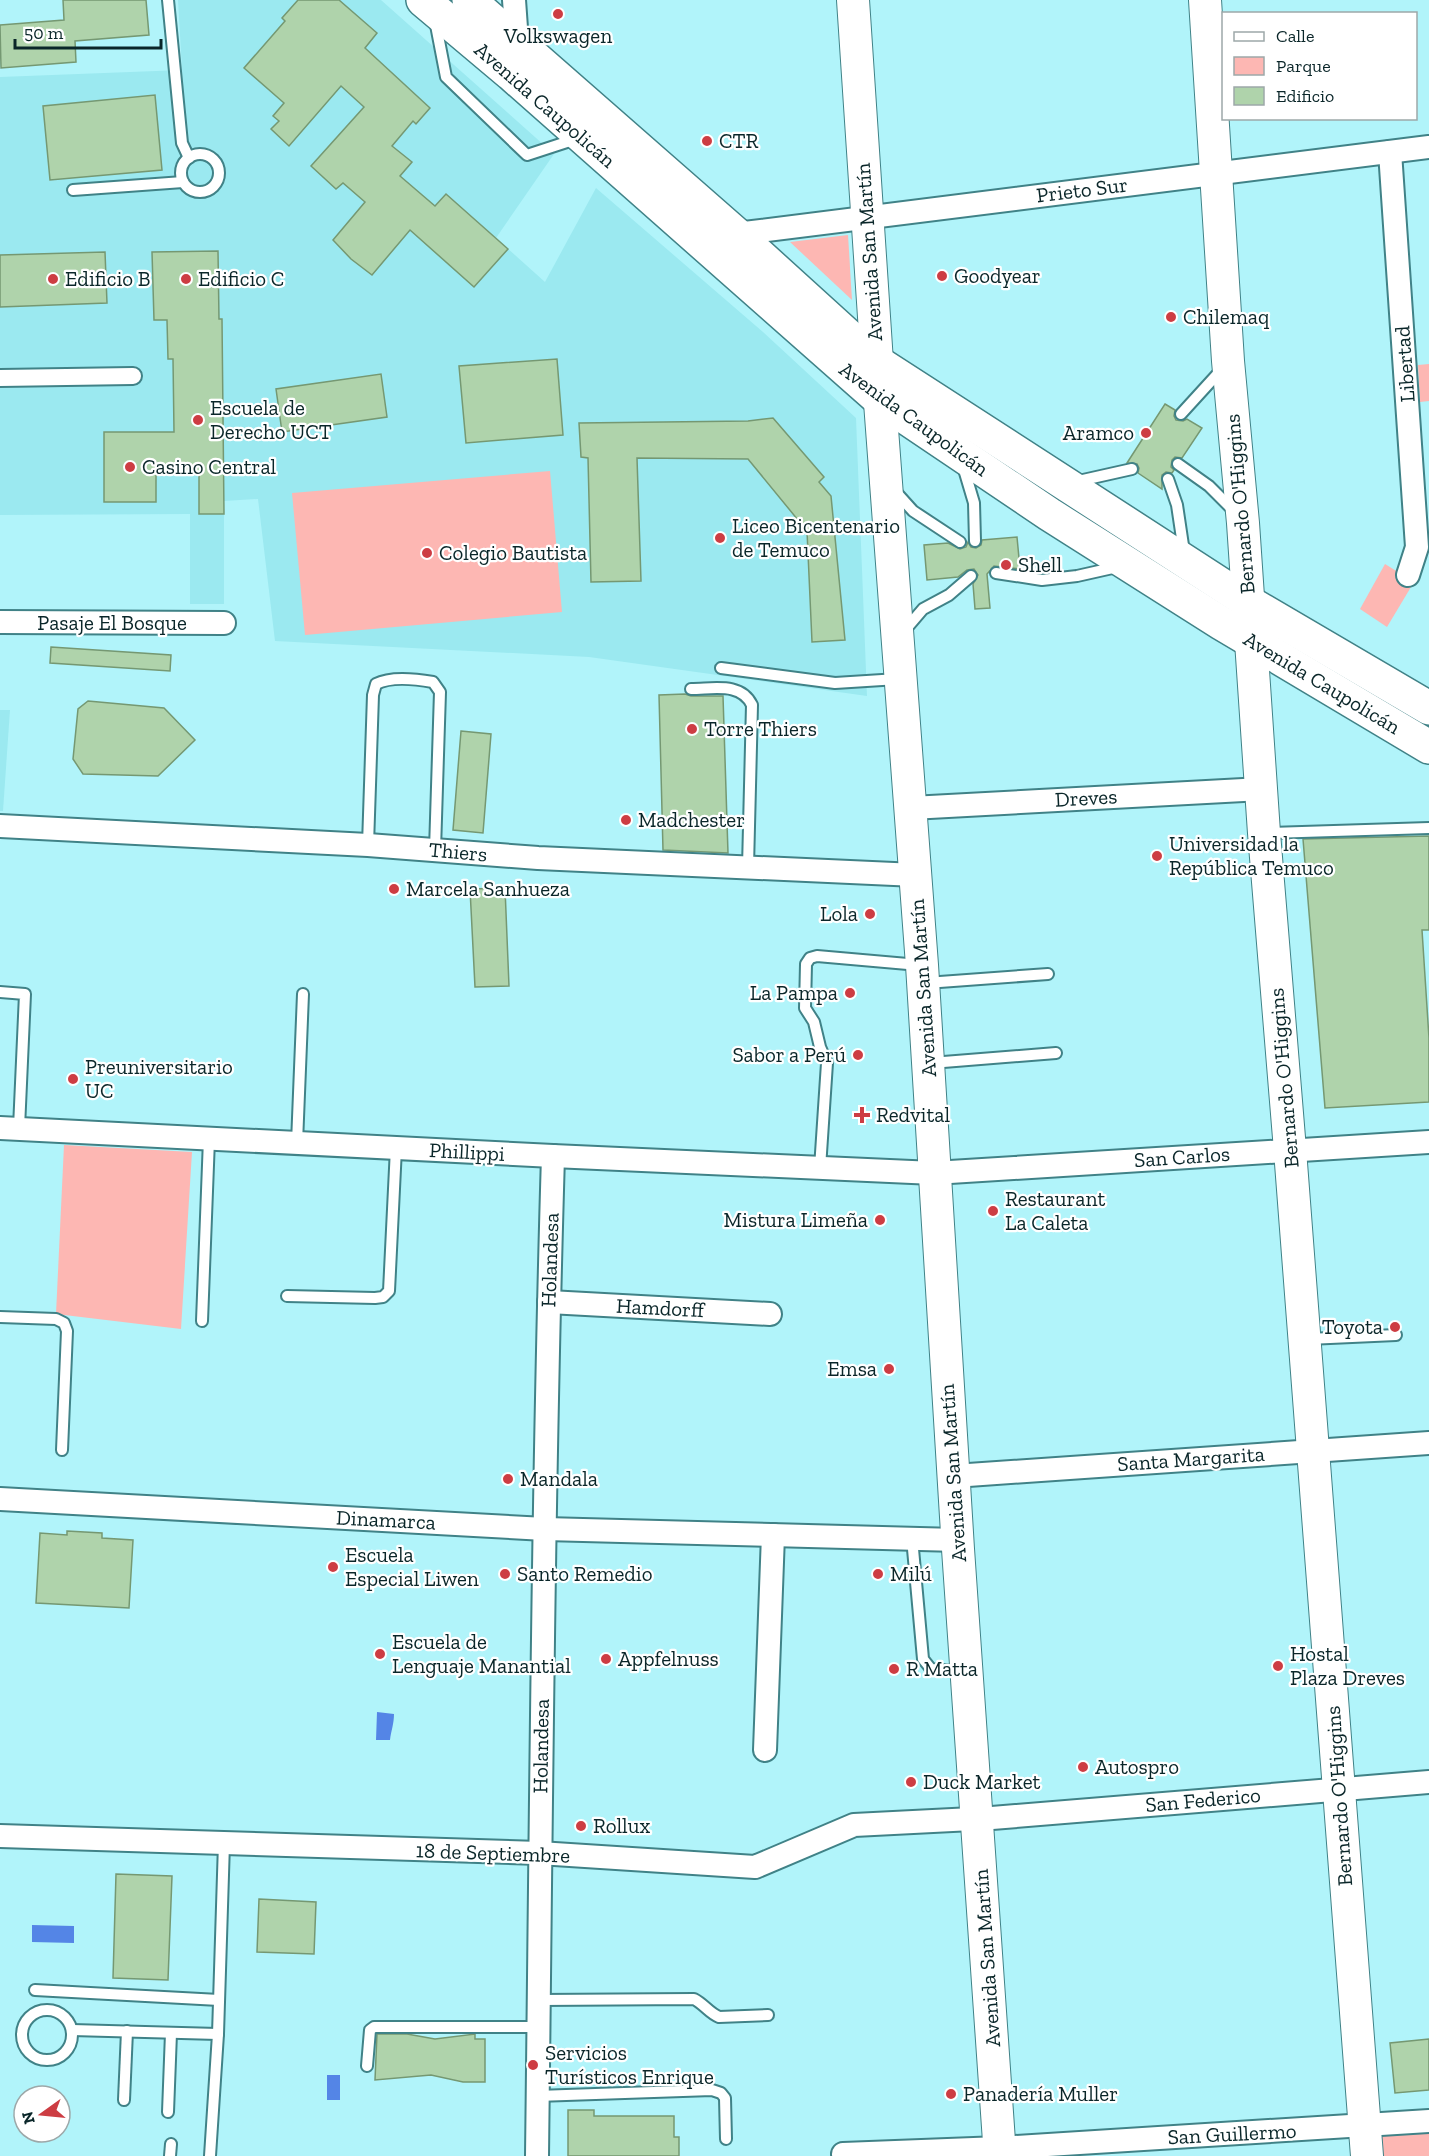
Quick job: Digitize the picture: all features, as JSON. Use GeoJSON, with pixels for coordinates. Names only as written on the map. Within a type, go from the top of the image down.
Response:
{"type":"FeatureCollection","features":[{"type":"Feature","properties":{"kind":"main road","name":"Avenida Caupolicán"},"geometry":{"type":"LineString","coordinates":[[469,0],[736,234],[877,362],[1248,602],[1429,708]]}},
{"type":"Feature","properties":{"kind":"main road","name":"Avenida San Martín"},"geometry":{"type":"LineString","coordinates":[[853,0],[879,400],[923,974],[957,1540],[1000,2152]]}},
{"type":"Feature","properties":{"kind":"main road","name":"Bernardo O'Higgins"},"geometry":{"type":"LineString","coordinates":[[1204,0],[1228,361],[1252,642],[1263,833],[1305,1339],[1366,2141]]}},
{"type":"Feature","properties":{"kind":"main road","name":"Avenida Caupolicán"},"geometry":{"type":"LineString","coordinates":[[428,4],[879,400],[1252,642],[1429,747]]}},
{"type":"Feature","properties":{"kind":"street"},"geometry":{"type":"LineString","coordinates":[[514,0],[517,42]]}},
{"type":"Feature","properties":{"kind":"street","name":"Prieto Sur"},"geometry":{"type":"LineString","coordinates":[[736,234],[1429,147]]}},
{"type":"Feature","properties":{"kind":"street","name":"Libertad"},"geometry":{"type":"LineString","coordinates":[[1390,152],[1417,547],[1408,575]]}},
{"type":"Feature","properties":{"kind":"street"},"geometry":{"type":"LineString","coordinates":[[0,378],[133,376]]}},
{"type":"Feature","properties":{"kind":"street","name":"Pasaje El Bosque"},"geometry":{"type":"LineString","coordinates":[[0,622],[224,623]]}},
{"type":"Feature","properties":{"kind":"street","name":"Dreves"},"geometry":{"type":"LineString","coordinates":[[911,808],[1262,789]]}},
{"type":"Feature","properties":{"kind":"street","name":"Thiers"},"geometry":{"type":"LineString","coordinates":[[0,826],[368,845],[538,858],[916,875]]}},
{"type":"Feature","properties":{"kind":"street","name":"Phillippi"},"geometry":{"type":"LineString","coordinates":[[9,1128],[934,1173]]}},
{"type":"Feature","properties":{"kind":"street","name":"San Carlos"},"geometry":{"type":"LineString","coordinates":[[934,1173],[1429,1142]]}},
{"type":"Feature","properties":{"kind":"street","name":"Holandesa"},"geometry":{"type":"LineString","coordinates":[[537,2156],[539,1853],[553,1156]]}},
{"type":"Feature","properties":{"kind":"street","name":"Hamdorff"},"geometry":{"type":"LineString","coordinates":[[549,1302],[770,1314]]}},
{"type":"Feature","properties":{"kind":"street","name":"Santa Margarita"},"geometry":{"type":"LineString","coordinates":[[954,1476],[1429,1443]]}},
{"type":"Feature","properties":{"kind":"street","name":"Dinamarca"},"geometry":{"type":"LineString","coordinates":[[0,1499],[545,1529],[957,1540]]}},
{"type":"Feature","properties":{"kind":"street"},"geometry":{"type":"LineString","coordinates":[[765,1750],[773,1535]]}},
{"type":"Feature","properties":{"kind":"street","name":"San Federico"},"geometry":{"type":"LineString","coordinates":[[978,1819],[1429,1782]]}},
{"type":"Feature","properties":{"kind":"street","name":"18 de Septiembre"},"geometry":{"type":"LineString","coordinates":[[0,1836],[539,1853],[754,1867],[855,1825],[978,1819]]}},
{"type":"Feature","properties":{"kind":"street","name":"San Guillermo"},"geometry":{"type":"LineString","coordinates":[[843,2154],[1000,2152],[1366,2141],[1429,2121]]}},
{"type":"Feature","properties":{"kind":"lane"},"geometry":{"type":"LineString","coordinates":[[168,0],[182,143],[189,159]]}},
{"type":"Feature","properties":{"kind":"lane"},"geometry":{"type":"LineString","coordinates":[[428,4],[446,77],[527,155],[582,137]]}},
{"type":"Feature","properties":{"kind":"lane"},"geometry":{"type":"LineString","coordinates":[[199,154],[213,159],[219,172],[218,180],[209,191],[202,193],[188,188],[183,182],[182,167],[189,159],[199,154]]}},
{"type":"Feature","properties":{"kind":"lane"},"geometry":{"type":"LineString","coordinates":[[74,190],[183,182]]}},
{"type":"Feature","properties":{"kind":"lane"},"geometry":{"type":"LineString","coordinates":[[1181,414],[1228,361]]}},
{"type":"Feature","properties":{"kind":"lane"},"geometry":{"type":"LineString","coordinates":[[960,454],[974,503],[975,541]]}},
{"type":"Feature","properties":{"kind":"lane"},"geometry":{"type":"LineString","coordinates":[[1178,464],[1209,486],[1233,510],[1243,524]]}},
{"type":"Feature","properties":{"kind":"lane"},"geometry":{"type":"LineString","coordinates":[[1066,484],[1132,469]]}},
{"type":"Feature","properties":{"kind":"lane"},"geometry":{"type":"LineString","coordinates":[[885,472],[897,493],[913,512],[960,542]]}},
{"type":"Feature","properties":{"kind":"lane"},"geometry":{"type":"LineString","coordinates":[[1168,479],[1177,505],[1186,561]]}},
{"type":"Feature","properties":{"kind":"lane"},"geometry":{"type":"LineString","coordinates":[[996,573],[1042,580],[1077,576],[1106,569],[1135,568]]}},
{"type":"Feature","properties":{"kind":"lane"},"geometry":{"type":"LineString","coordinates":[[899,641],[923,609],[950,595],[971,576]]}},
{"type":"Feature","properties":{"kind":"lane"},"geometry":{"type":"LineString","coordinates":[[721,669],[836,683],[901,679]]}},
{"type":"Feature","properties":{"kind":"lane"},"geometry":{"type":"LineString","coordinates":[[368,845],[373,694],[376,684],[385,679],[426,681],[433,682],[440,692],[435,850]]}},
{"type":"Feature","properties":{"kind":"lane"},"geometry":{"type":"LineString","coordinates":[[691,689],[738,690],[747,696],[752,705],[748,867]]}},
{"type":"Feature","properties":{"kind":"lane"},"geometry":{"type":"LineString","coordinates":[[1263,833],[1429,828]]}},
{"type":"Feature","properties":{"kind":"lane"},"geometry":{"type":"LineString","coordinates":[[820,1168],[827,1063],[819,1047],[814,1022],[805,1008],[807,964],[810,958],[817,956],[923,974],[1048,974]]}},
{"type":"Feature","properties":{"kind":"lane"},"geometry":{"type":"LineString","coordinates":[[0,992],[25,994],[9,1128]]}},
{"type":"Feature","properties":{"kind":"lane"},"geometry":{"type":"LineString","coordinates":[[297,1143],[303,994]]}},
{"type":"Feature","properties":{"kind":"lane"},"geometry":{"type":"LineString","coordinates":[[928,1064],[1056,1053]]}},
{"type":"Feature","properties":{"kind":"lane"},"geometry":{"type":"LineString","coordinates":[[202,1321],[209,1138]]}},
{"type":"Feature","properties":{"kind":"lane"},"geometry":{"type":"LineString","coordinates":[[286,1296],[375,1299],[383,1297],[388,1290],[396,1148]]}},
{"type":"Feature","properties":{"kind":"lane"},"geometry":{"type":"LineString","coordinates":[[0,1317],[56,1319],[64,1323],[67,1331],[62,1450]]}},
{"type":"Feature","properties":{"kind":"lane"},"geometry":{"type":"LineString","coordinates":[[1305,1339],[1396,1335]]}},
{"type":"Feature","properties":{"kind":"lane"},"geometry":{"type":"LineString","coordinates":[[912,1538],[923,1659],[931,1669],[967,1673]]}},
{"type":"Feature","properties":{"kind":"lane"},"geometry":{"type":"LineString","coordinates":[[210,2156],[218,2034],[224,1844]]}},
{"type":"Feature","properties":{"kind":"lane"},"geometry":{"type":"LineString","coordinates":[[35,1990],[219,2000]]}},
{"type":"Feature","properties":{"kind":"lane"},"geometry":{"type":"LineString","coordinates":[[539,2000],[694,1999],[702,2002],[712,2014],[719,2017],[768,2015]]}},
{"type":"Feature","properties":{"kind":"lane"},"geometry":{"type":"LineString","coordinates":[[48,2009],[64,2015],[72,2030],[69,2047],[64,2054],[50,2060],[42,2059],[28,2051],[22,2037],[23,2029],[32,2015],[48,2009]]}},
{"type":"Feature","properties":{"kind":"lane"},"geometry":{"type":"LineString","coordinates":[[367,2067],[370,2030],[374,2026],[538,2027]]}},
{"type":"Feature","properties":{"kind":"lane"},"geometry":{"type":"LineString","coordinates":[[72,2030],[218,2034]]}},
{"type":"Feature","properties":{"kind":"lane"},"geometry":{"type":"LineString","coordinates":[[124,2100],[127,2031]]}},
{"type":"Feature","properties":{"kind":"lane"},"geometry":{"type":"LineString","coordinates":[[168,2112],[171,2033]]}},
{"type":"Feature","properties":{"kind":"lane"},"geometry":{"type":"LineString","coordinates":[[537,2096],[712,2090],[721,2093],[725,2098],[726,2139]]}},
{"type":"Feature","properties":{"kind":"lane"},"geometry":{"type":"LineString","coordinates":[[170,2156],[171,2144]]}},
{"type":"Feature","properties":{"kind":"shaded area"},"geometry":{"type":"Polygon","coordinates":[[[178,0],[381,0],[554,154],[496,238],[545,282],[596,188],[763,332],[856,418],[867,696],[589,657],[275,641],[258,499],[224,501],[224,604],[190,604],[190,514],[0,515],[0,77],[182,70],[178,0]]]}},
{"type":"Feature","properties":{"kind":"shaded area"},"geometry":{"type":"Polygon","coordinates":[[[0,710],[10,710],[3,811],[0,811],[0,710]]]}},
{"type":"Feature","properties":{"kind":"green space"},"geometry":{"type":"Polygon","coordinates":[[[848,235],[852,300],[790,242],[848,235]]]}},
{"type":"Feature","properties":{"kind":"green space"},"geometry":{"type":"Polygon","coordinates":[[[1429,364],[1429,401],[1420,402],[1418,365],[1429,364]]]}},
{"type":"Feature","properties":{"kind":"green space","name":"Colegio Bautista"},"geometry":{"type":"Polygon","coordinates":[[[550,471],[562,612],[305,635],[292,493],[550,471]]]}},
{"type":"Feature","properties":{"kind":"green space"},"geometry":{"type":"Polygon","coordinates":[[[1385,564],[1414,582],[1387,627],[1360,609],[1385,564]]]}},
{"type":"Feature","properties":{"kind":"green space"},"geometry":{"type":"Polygon","coordinates":[[[64,1145],[192,1152],[181,1329],[56,1314],[64,1145]]]}},
{"type":"Feature","properties":{"kind":"green space"},"geometry":{"type":"Polygon","coordinates":[[[1429,2131],[1429,2156],[1375,2156],[1379,2139],[1385,2134],[1429,2131]]]}},
{"type":"Feature","properties":{"kind":"water"},"geometry":{"type":"Polygon","coordinates":[[[377,1712],[394,1714],[390,1740],[376,1740],[377,1712]]]}},
{"type":"Feature","properties":{"kind":"water"},"geometry":{"type":"Polygon","coordinates":[[[32,1925],[74,1926],[74,1943],[32,1942],[32,1925]]]}},
{"type":"Feature","properties":{"kind":"water"},"geometry":{"type":"Polygon","coordinates":[[[327,2075],[340,2075],[340,2100],[327,2100],[327,2075]]]}},
{"type":"Feature","properties":{"kind":"building"},"geometry":{"type":"Polygon","coordinates":[[[63,0],[146,0],[149,35],[75,41],[76,62],[1,68],[0,25],[64,20],[63,0]]]}},
{"type":"Feature","properties":{"kind":"building"},"geometry":{"type":"Polygon","coordinates":[[[298,0],[339,0],[377,33],[365,48],[430,108],[416,124],[413,121],[392,146],[412,162],[400,176],[435,206],[446,194],[508,249],[474,287],[410,230],[372,275],[351,259],[333,240],[365,202],[343,183],[336,189],[311,166],[364,107],[341,86],[289,146],[271,129],[279,121],[273,116],[284,103],[244,68],[285,21],[282,18],[298,0]]]}},
{"type":"Feature","properties":{"kind":"building"},"geometry":{"type":"Polygon","coordinates":[[[155,95],[162,170],[50,180],[43,106],[155,95]]]}},
{"type":"Feature","properties":{"kind":"building"},"geometry":{"type":"Polygon","coordinates":[[[218,251],[219,319],[222,319],[224,514],[199,514],[199,472],[156,473],[156,502],[104,502],[104,432],[174,432],[173,359],[168,359],[167,320],[154,320],[152,252],[218,251]]]}},
{"type":"Feature","properties":{"kind":"building","name":"Edificio B"},"geometry":{"type":"Polygon","coordinates":[[[105,252],[107,303],[0,307],[0,255],[105,252]]]}},
{"type":"Feature","properties":{"kind":"building"},"geometry":{"type":"Polygon","coordinates":[[[557,359],[563,435],[466,443],[459,366],[557,359]]]}},
{"type":"Feature","properties":{"kind":"building"},"geometry":{"type":"Polygon","coordinates":[[[381,374],[387,417],[282,432],[276,389],[381,374]]]}},
{"type":"Feature","properties":{"kind":"building"},"geometry":{"type":"Polygon","coordinates":[[[1165,404],[1175,410],[1176,420],[1187,419],[1202,428],[1182,458],[1175,457],[1172,460],[1171,467],[1174,470],[1172,473],[1166,472],[1162,475],[1162,489],[1138,473],[1137,464],[1127,463],[1165,404]]]}},
{"type":"Feature","properties":{"kind":"building"},"geometry":{"type":"Polygon","coordinates":[[[773,418],[824,477],[819,482],[831,496],[845,640],[812,642],[807,531],[748,459],[637,458],[641,581],[591,582],[588,458],[581,457],[579,423],[748,421],[773,418]]]}},
{"type":"Feature","properties":{"kind":"building"},"geometry":{"type":"Polygon","coordinates":[[[1017,537],[1020,569],[994,566],[987,574],[990,608],[975,609],[973,584],[978,575],[974,569],[967,570],[958,577],[927,580],[924,545],[948,543],[960,549],[966,547],[968,542],[971,547],[976,548],[981,545],[982,540],[1017,537]]]}},
{"type":"Feature","properties":{"kind":"building"},"geometry":{"type":"Polygon","coordinates":[[[51,647],[171,655],[170,671],[50,663],[51,647]]]}},
{"type":"Feature","properties":{"kind":"building"},"geometry":{"type":"Polygon","coordinates":[[[659,695],[723,696],[728,853],[663,850],[659,695]]]}},
{"type":"Feature","properties":{"kind":"building"},"geometry":{"type":"Polygon","coordinates":[[[88,701],[164,708],[195,740],[158,776],[83,774],[73,759],[78,709],[88,701]]]}},
{"type":"Feature","properties":{"kind":"building"},"geometry":{"type":"Polygon","coordinates":[[[461,731],[491,734],[483,833],[453,830],[461,731]]]}},
{"type":"Feature","properties":{"kind":"building"},"geometry":{"type":"Polygon","coordinates":[[[1429,836],[1429,930],[1422,930],[1429,1038],[1429,1102],[1325,1108],[1303,839],[1429,836]]]}},
{"type":"Feature","properties":{"kind":"building"},"geometry":{"type":"Polygon","coordinates":[[[505,888],[509,986],[475,987],[470,889],[505,888]]]}},
{"type":"Feature","properties":{"kind":"building"},"geometry":{"type":"Polygon","coordinates":[[[67,1531],[102,1533],[102,1538],[133,1540],[129,1608],[36,1603],[40,1533],[67,1535],[67,1531]]]}},
{"type":"Feature","properties":{"kind":"building"},"geometry":{"type":"Polygon","coordinates":[[[116,1874],[172,1876],[168,1980],[113,1978],[116,1874]]]}},
{"type":"Feature","properties":{"kind":"building"},"geometry":{"type":"Polygon","coordinates":[[[259,1899],[316,1902],[314,1954],[257,1952],[259,1899]]]}},
{"type":"Feature","properties":{"kind":"building"},"geometry":{"type":"Polygon","coordinates":[[[377,2034],[407,2034],[435,2039],[475,2034],[475,2039],[485,2039],[485,2082],[463,2082],[431,2075],[375,2080],[377,2034]]]}},
{"type":"Feature","properties":{"kind":"building"},"geometry":{"type":"Polygon","coordinates":[[[1429,2039],[1429,2090],[1395,2093],[1390,2043],[1429,2039]]]}},
{"type":"Feature","properties":{"kind":"building"},"geometry":{"type":"Polygon","coordinates":[[[568,2110],[594,2110],[594,2116],[674,2116],[674,2137],[679,2137],[679,2156],[568,2156],[568,2110]]]}},
{"type":"Feature","properties":{"kind":"place","name":"Volkswagen"},"geometry":{"type":"Point","coordinates":[558,14]}},
{"type":"Feature","properties":{"kind":"place","name":"CTR"},"geometry":{"type":"Point","coordinates":[707,141]}},
{"type":"Feature","properties":{"kind":"place","name":"Goodyear"},"geometry":{"type":"Point","coordinates":[942,276]}},
{"type":"Feature","properties":{"kind":"place","name":"Edificio B"},"geometry":{"type":"Point","coordinates":[53,279]}},
{"type":"Feature","properties":{"kind":"place","name":"Edificio C"},"geometry":{"type":"Point","coordinates":[186,279]}},
{"type":"Feature","properties":{"kind":"place","name":"Chilemaq"},"geometry":{"type":"Point","coordinates":[1171,317]}},
{"type":"Feature","properties":{"kind":"place","name":"Escuela de Derecho UCT"},"geometry":{"type":"Point","coordinates":[198,420]}},
{"type":"Feature","properties":{"kind":"place","name":"Aramco"},"geometry":{"type":"Point","coordinates":[1146,433]}},
{"type":"Feature","properties":{"kind":"place","name":"Casino Central"},"geometry":{"type":"Point","coordinates":[130,467]}},
{"type":"Feature","properties":{"kind":"place","name":"Liceo Bicentenario de Temuco"},"geometry":{"type":"Point","coordinates":[720,538]}},
{"type":"Feature","properties":{"kind":"place","name":"Colegio Bautista"},"geometry":{"type":"Point","coordinates":[427,553]}},
{"type":"Feature","properties":{"kind":"place","name":"Shell"},"geometry":{"type":"Point","coordinates":[1006,565]}},
{"type":"Feature","properties":{"kind":"place","name":"Torre Thiers"},"geometry":{"type":"Point","coordinates":[692,729]}},
{"type":"Feature","properties":{"kind":"place","name":"Madchester"},"geometry":{"type":"Point","coordinates":[626,820]}},
{"type":"Feature","properties":{"kind":"place","name":"Universidad la República Temuco"},"geometry":{"type":"Point","coordinates":[1157,856]}},
{"type":"Feature","properties":{"kind":"place","name":"Marcela Sanhueza"},"geometry":{"type":"Point","coordinates":[394,889]}},
{"type":"Feature","properties":{"kind":"place","name":"Lola"},"geometry":{"type":"Point","coordinates":[870,914]}},
{"type":"Feature","properties":{"kind":"place","name":"La Pampa"},"geometry":{"type":"Point","coordinates":[850,993]}},
{"type":"Feature","properties":{"kind":"place","name":"Sabor a Perú"},"geometry":{"type":"Point","coordinates":[858,1055]}},
{"type":"Feature","properties":{"kind":"place","name":"Preuniversitario UC"},"geometry":{"type":"Point","coordinates":[73,1079]}},
{"type":"Feature","properties":{"kind":"place","name":"Redvital"},"geometry":{"type":"Point","coordinates":[862,1115]}},
{"type":"Feature","properties":{"kind":"place","name":"Restaurant La Caleta"},"geometry":{"type":"Point","coordinates":[993,1211]}},
{"type":"Feature","properties":{"kind":"place","name":"Mistura Limeña"},"geometry":{"type":"Point","coordinates":[880,1220]}},
{"type":"Feature","properties":{"kind":"place","name":"Toyota"},"geometry":{"type":"Point","coordinates":[1395,1327]}},
{"type":"Feature","properties":{"kind":"place","name":"Emsa"},"geometry":{"type":"Point","coordinates":[889,1369]}},
{"type":"Feature","properties":{"kind":"place","name":"Mandala"},"geometry":{"type":"Point","coordinates":[508,1479]}},
{"type":"Feature","properties":{"kind":"place","name":"Escuela Especial Liwen"},"geometry":{"type":"Point","coordinates":[333,1567]}},
{"type":"Feature","properties":{"kind":"place","name":"Santo Remedio"},"geometry":{"type":"Point","coordinates":[505,1574]}},
{"type":"Feature","properties":{"kind":"place","name":"Milú"},"geometry":{"type":"Point","coordinates":[878,1574]}},
{"type":"Feature","properties":{"kind":"place","name":"Escuela de Lenguaje Manantial"},"geometry":{"type":"Point","coordinates":[380,1654]}},
{"type":"Feature","properties":{"kind":"place","name":"Appfelnuss"},"geometry":{"type":"Point","coordinates":[606,1659]}},
{"type":"Feature","properties":{"kind":"place","name":"Hostal Plaza Dreves"},"geometry":{"type":"Point","coordinates":[1278,1666]}},
{"type":"Feature","properties":{"kind":"place","name":"R Matta"},"geometry":{"type":"Point","coordinates":[894,1669]}},
{"type":"Feature","properties":{"kind":"place","name":"Autospro"},"geometry":{"type":"Point","coordinates":[1083,1767]}},
{"type":"Feature","properties":{"kind":"place","name":"Duck Market"},"geometry":{"type":"Point","coordinates":[911,1782]}},
{"type":"Feature","properties":{"kind":"place","name":"Rollux"},"geometry":{"type":"Point","coordinates":[581,1826]}},
{"type":"Feature","properties":{"kind":"place","name":"Servicios Turísticos Enrique"},"geometry":{"type":"Point","coordinates":[533,2065]}},
{"type":"Feature","properties":{"kind":"place","name":"Panadería Muller"},"geometry":{"type":"Point","coordinates":[951,2094]}}]}
